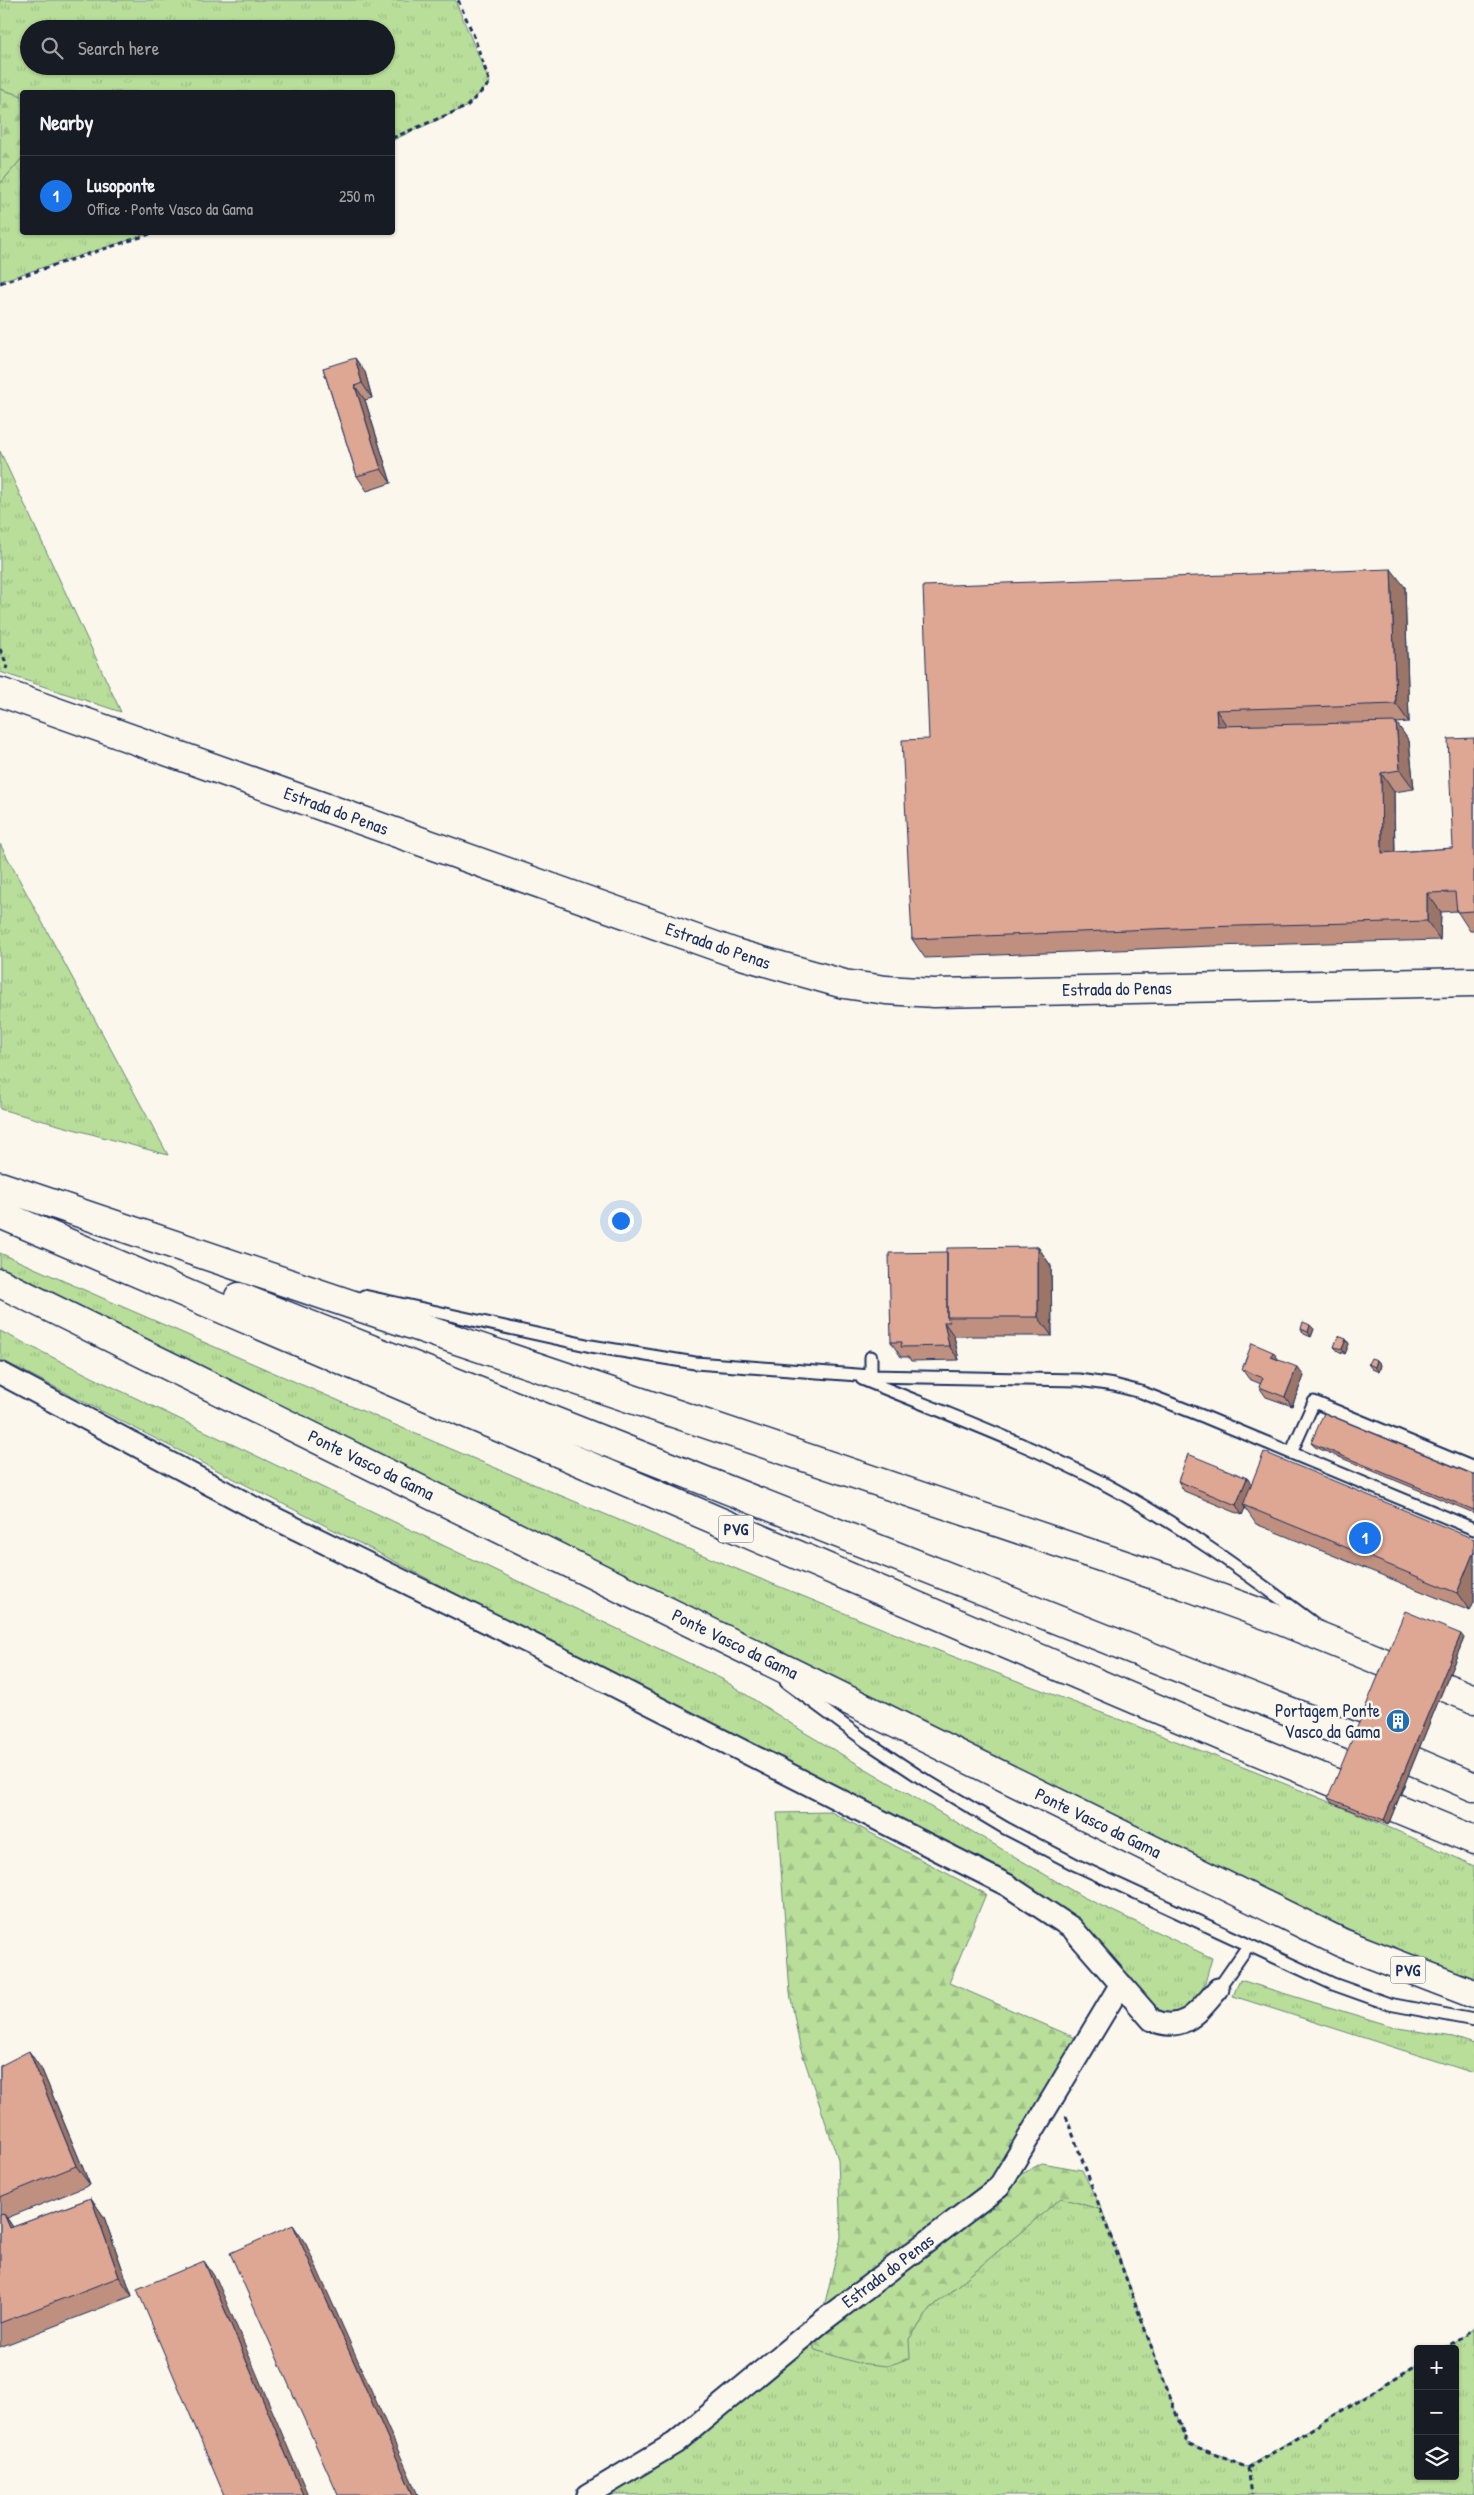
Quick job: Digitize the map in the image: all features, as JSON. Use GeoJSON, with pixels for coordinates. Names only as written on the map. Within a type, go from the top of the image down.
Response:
{"type":"FeatureCollection","features":[{"type":"Feature","properties":{"kind":"main road","name":"Estrada do Penas"},"geometry":{"type":"LineString","coordinates":[[0,692],[738,954],[844,984],[886,990],[934,993],[1474,982]]}},
{"type":"Feature","properties":{"kind":"main road"},"geometry":{"type":"LineString","coordinates":[[0,1186],[1184,1585],[1474,1699]]}},
{"type":"Feature","properties":{"kind":"main road","name":"PVG"},"geometry":{"type":"LineString","coordinates":[[0,1203],[748,1496],[1376,1745],[1474,1787]]}},
{"type":"Feature","properties":{"kind":"main road","name":"PVG"},"geometry":{"type":"LineString","coordinates":[[0,1214],[1219,1735],[1474,1840]]}},
{"type":"Feature","properties":{"kind":"main road","name":"Ponte Vasco da Gama"},"geometry":{"type":"LineString","coordinates":[[0,1282],[1342,1942],[1474,1994]]}},
{"type":"Feature","properties":{"kind":"street"},"geometry":{"type":"LineString","coordinates":[[0,1373],[262,1512],[544,1650],[1007,1886],[1072,1928],[1121,1984],[1144,2014],[1162,2024],[1173,2025],[1187,2021],[1199,2011],[1218,1989]]}},
{"type":"Feature","properties":{"kind":"street","name":"Estrada do Penas"},"geometry":{"type":"LineString","coordinates":[[588,2495],[674,2443],[820,2323],[999,2187],[1121,1984]]}},
{"type":"Feature","properties":{"kind":"lane"},"geometry":{"type":"LineString","coordinates":[[226,1263],[518,1332],[703,1364],[871,1376],[1079,1380],[1114,1385],[1162,1400],[1474,1529]]}},
{"type":"Feature","properties":{"kind":"lane"},"geometry":{"type":"LineString","coordinates":[[871,1357],[871,1376]]}},
{"type":"Feature","properties":{"kind":"lane"},"geometry":{"type":"LineString","coordinates":[[852,1375],[1032,1449],[1102,1483],[1216,1551],[1343,1646]]}},
{"type":"Feature","properties":{"kind":"lane"},"geometry":{"type":"LineString","coordinates":[[1292,1453],[1314,1402],[1474,1468]]}},
{"type":"Feature","properties":{"kind":"lane"},"geometry":{"type":"LineString","coordinates":[[739,1646],[867,1742],[1005,1828],[1248,1946],[1369,1998],[1474,2020]]}},
{"type":"Feature","properties":{"kind":"lane"},"geometry":{"type":"LineString","coordinates":[[1218,1989],[1248,1946]]}},
{"type":"Feature","properties":{"kind":"path"},"geometry":{"type":"LineString","coordinates":[[395,137],[466,107],[490,83],[473,34],[458,0]]}},
{"type":"Feature","properties":{"kind":"path"},"geometry":{"type":"LineString","coordinates":[[0,283],[147,235]]}},
{"type":"Feature","properties":{"kind":"path"},"geometry":{"type":"LineString","coordinates":[[1056,2091],[1187,2443],[1248,2468]]}},
{"type":"Feature","properties":{"kind":"path"},"geometry":{"type":"LineString","coordinates":[[1450,2345],[1474,2330]]}},
{"type":"Feature","properties":{"kind":"path"},"geometry":{"type":"LineString","coordinates":[[1248,2468],[1414,2366]]}},
{"type":"Feature","properties":{"kind":"path"},"geometry":{"type":"LineString","coordinates":[[1248,2468],[1252,2495]]}},
{"type":"Feature","properties":{"kind":"green space"},"geometry":{"type":"Polygon","coordinates":[[[0,0],[455,0],[490,83],[466,107],[395,139],[395,90],[20,90],[20,95],[0,89],[0,0]]]}},
{"type":"Feature","properties":{"kind":"green space"},"geometry":{"type":"Polygon","coordinates":[[[0,89],[20,95],[20,160],[0,184],[0,89]]]}},
{"type":"Feature","properties":{"kind":"green space"},"geometry":{"type":"Polygon","coordinates":[[[20,160],[20,235],[145,235],[0,281],[0,184],[20,160]]]}},
{"type":"Feature","properties":{"kind":"green space"},"geometry":{"type":"Polygon","coordinates":[[[0,451],[16,486],[121,712],[0,672],[0,451]]]}},
{"type":"Feature","properties":{"kind":"green space"},"geometry":{"type":"Polygon","coordinates":[[[0,844],[168,1155],[0,1109],[0,844]]]}},
{"type":"Feature","properties":{"kind":"green space"},"geometry":{"type":"Polygon","coordinates":[[[0,1253],[652,1534],[871,1624],[1325,1800],[1474,1866],[1474,1982],[1447,1972],[1153,1843],[856,1697],[0,1267],[0,1253]]]}},
{"type":"Feature","properties":{"kind":"green space"},"geometry":{"type":"Polygon","coordinates":[[[0,1331],[94,1378],[722,1679],[807,1734],[1083,1897],[1212,1958],[1205,1983],[1193,2009],[1163,2014],[1128,1979],[1079,1923],[373,1550],[0,1359],[0,1331]]]}},
{"type":"Feature","properties":{"kind":"green space"},"geometry":{"type":"Polygon","coordinates":[[[831,1812],[986,1894],[949,1983],[1085,2042],[1000,2186],[1042,2163],[1082,2170],[1102,2210],[1061,2198],[931,2308],[909,2339],[910,2358],[887,2366],[858,2363],[815,2350],[808,2333],[820,2323],[841,2237],[838,2159],[800,2047],[790,1993],[777,1813],[831,1812]]]}},
{"type":"Feature","properties":{"kind":"green space"},"geometry":{"type":"Polygon","coordinates":[[[1240,1980],[1398,2028],[1453,2037],[1474,2044],[1474,2073],[1233,1996],[1240,1980]]]}},
{"type":"Feature","properties":{"kind":"green space"},"geometry":{"type":"Polygon","coordinates":[[[1061,2197],[1102,2210],[1187,2443],[1247,2467],[1414,2366],[1414,2480],[1459,2480],[1459,2345],[1450,2345],[1474,2330],[1474,2495],[588,2495],[808,2333],[815,2350],[829,2353],[909,2339],[931,2308],[1061,2197]]]}},
{"type":"Feature","properties":{"kind":"building"},"geometry":{"type":"Polygon","coordinates":[[[355,358],[362,383],[355,386],[381,469],[357,476],[323,368],[355,358]]]}},
{"type":"Feature","properties":{"kind":"building"},"geometry":{"type":"Polygon","coordinates":[[[1391,569],[1396,704],[1216,710],[1217,726],[1396,722],[1400,770],[1381,773],[1382,853],[1453,848],[1448,739],[1474,738],[1474,911],[1457,912],[1455,892],[1427,893],[1427,921],[1200,927],[912,939],[902,740],[929,739],[923,586],[1391,569]]]}},
{"type":"Feature","properties":{"kind":"building"},"geometry":{"type":"Polygon","coordinates":[[[1038,1247],[1038,1317],[947,1317],[947,1248],[1038,1247]]]}},
{"type":"Feature","properties":{"kind":"building"},"geometry":{"type":"Polygon","coordinates":[[[947,1252],[947,1317],[950,1322],[944,1322],[949,1346],[901,1347],[902,1342],[891,1342],[889,1253],[947,1252]]]}},
{"type":"Feature","properties":{"kind":"building"},"geometry":{"type":"Polygon","coordinates":[[[1303,1322],[1310,1325],[1308,1332],[1301,1329],[1303,1322]]]}},
{"type":"Feature","properties":{"kind":"building"},"geometry":{"type":"Polygon","coordinates":[[[1338,1336],[1346,1339],[1342,1349],[1334,1347],[1338,1336]]]}},
{"type":"Feature","properties":{"kind":"building"},"geometry":{"type":"Polygon","coordinates":[[[1252,1343],[1273,1352],[1271,1357],[1297,1367],[1285,1397],[1259,1387],[1263,1378],[1242,1369],[1252,1343]]]}},
{"type":"Feature","properties":{"kind":"building"},"geometry":{"type":"Polygon","coordinates":[[[1371,1358],[1377,1360],[1375,1367],[1368,1364],[1371,1358]]]}},
{"type":"Feature","properties":{"kind":"building"},"geometry":{"type":"Polygon","coordinates":[[[1324,1413],[1474,1475],[1474,1510],[1311,1443],[1324,1413]]]}},
{"type":"Feature","properties":{"kind":"building"},"geometry":{"type":"Polygon","coordinates":[[[1264,1452],[1474,1539],[1474,1551],[1457,1593],[1243,1505],[1264,1452]]]}},
{"type":"Feature","properties":{"kind":"building"},"geometry":{"type":"Polygon","coordinates":[[[1188,1454],[1247,1478],[1236,1505],[1178,1481],[1188,1454]]]}},
{"type":"Feature","properties":{"kind":"building","name":"Portagem Ponte Vasco da Gama"},"geometry":{"type":"Polygon","coordinates":[[[1405,1611],[1461,1634],[1384,1820],[1328,1798],[1405,1611]]]}},
{"type":"Feature","properties":{"kind":"building"},"geometry":{"type":"Polygon","coordinates":[[[29,2051],[76,2166],[0,2197],[0,2066],[29,2051]]]}},
{"type":"Feature","properties":{"kind":"building"},"geometry":{"type":"Polygon","coordinates":[[[91,2198],[119,2277],[0,2323],[0,2215],[4,2214],[10,2228],[91,2198]]]}},
{"type":"Feature","properties":{"kind":"building"},"geometry":{"type":"Polygon","coordinates":[[[293,2225],[413,2495],[338,2495],[230,2253],[293,2225]]]}},
{"type":"Feature","properties":{"kind":"building"},"geometry":{"type":"Polygon","coordinates":[[[204,2261],[303,2495],[224,2495],[137,2289],[204,2261]]]}},
{"type":"Feature","properties":{"kind":"place","name":"Lusoponte"},"geometry":{"type":"Point","coordinates":[1365,1538]}},
{"type":"Feature","properties":{"kind":"place","name":"Portagem Ponte Vasco da Gama"},"geometry":{"type":"Point","coordinates":[1398,1721]}}]}
